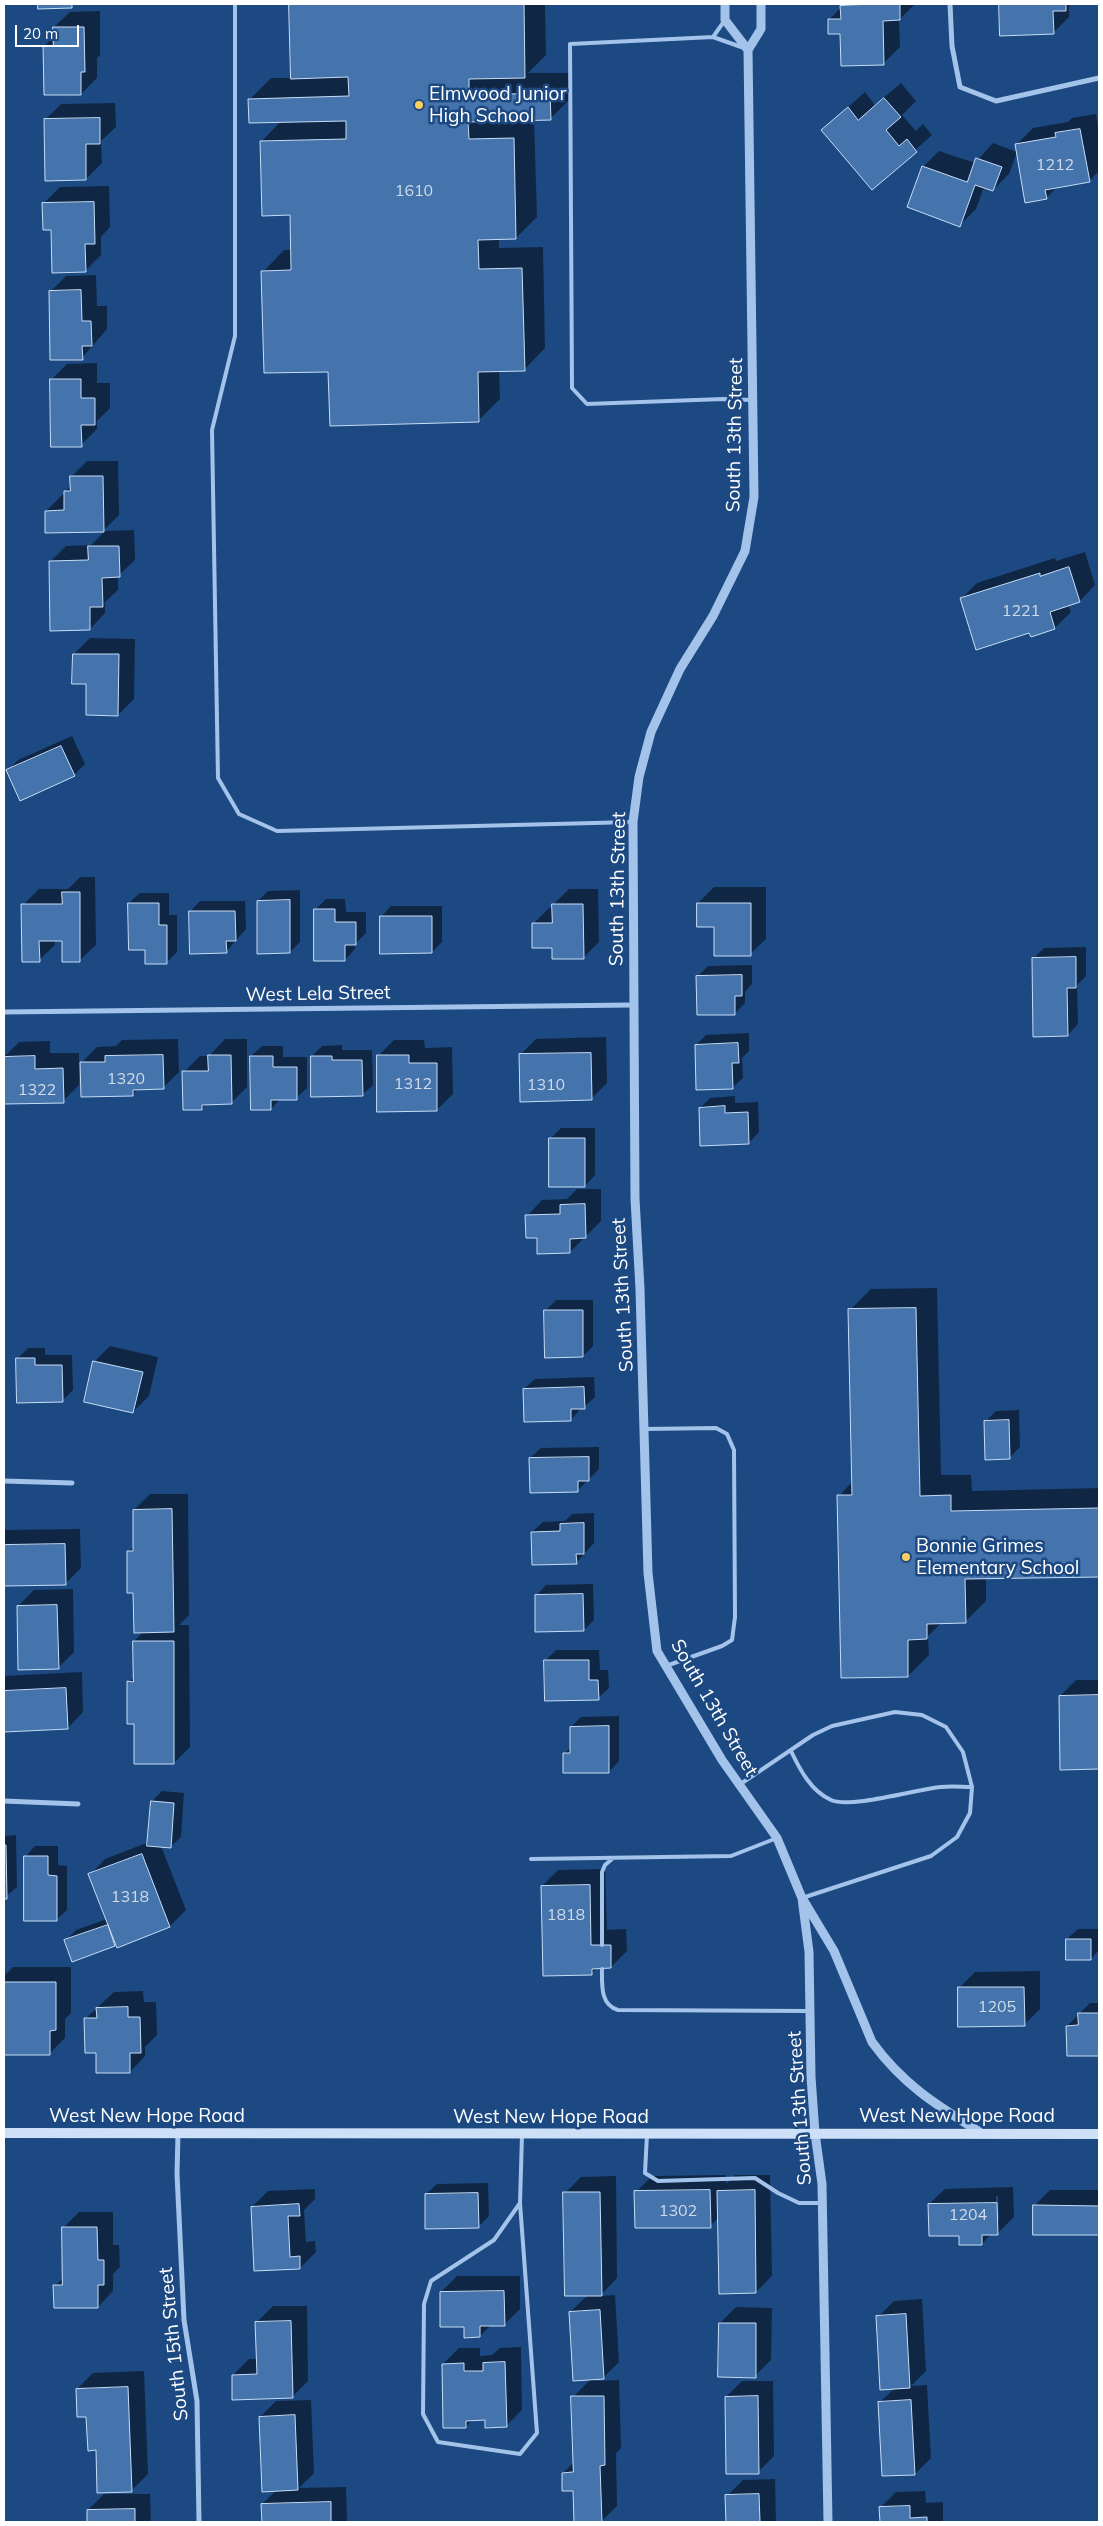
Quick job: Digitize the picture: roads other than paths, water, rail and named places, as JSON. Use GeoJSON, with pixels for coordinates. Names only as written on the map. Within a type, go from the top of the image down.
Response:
{"type":"FeatureCollection","features":[{"type":"Feature","properties":{"kind":"main road","name":"West New Hope Road"},"geometry":{"type":"LineString","coordinates":[[4,2133],[178,2132],[522,2135],[1099,2134]]}},
{"type":"Feature","properties":{"kind":"street"},"geometry":{"type":"LineString","coordinates":[[725,4],[725,20],[748,50],[761,28],[760,4]]}},
{"type":"Feature","properties":{"kind":"street"},"geometry":{"type":"LineString","coordinates":[[950,4],[952,46],[960,86],[996,101],[1099,78]]}},
{"type":"Feature","properties":{"kind":"street","name":"South 13th Street"},"geometry":{"type":"LineString","coordinates":[[748,50],[754,497],[745,551],[713,616],[680,669],[651,732],[639,777],[633,822],[632,1005],[635,1199],[648,1573],[657,1651],[739,1785],[777,1838],[802,1898],[809,1952],[815,2133],[823,2203],[828,2522]]}},
{"type":"Feature","properties":{"kind":"street","name":"West Lela Street"},"geometry":{"type":"LineString","coordinates":[[4,1012],[632,1005]]}},
{"type":"Feature","properties":{"kind":"street"},"geometry":{"type":"LineString","coordinates":[[4,1481],[72,1483]]}},
{"type":"Feature","properties":{"kind":"street"},"geometry":{"type":"LineString","coordinates":[[4,1800],[78,1804]]}},
{"type":"Feature","properties":{"kind":"street"},"geometry":{"type":"LineString","coordinates":[[802,1898],[834,1951],[872,2042],[882,2055],[922,2095],[983,2134]]}},
{"type":"Feature","properties":{"kind":"street","name":"South 15th Street"},"geometry":{"type":"LineString","coordinates":[[178,2132],[177,2174],[184,2320],[197,2401],[199,2522]]}},
{"type":"Feature","properties":{"kind":"lane"},"geometry":{"type":"LineString","coordinates":[[235,4],[235,336],[212,430],[218,778],[239,814],[277,831],[633,822]]}},
{"type":"Feature","properties":{"kind":"lane"},"geometry":{"type":"LineString","coordinates":[[713,37],[725,20]]}},
{"type":"Feature","properties":{"kind":"lane"},"geometry":{"type":"LineString","coordinates":[[748,50],[713,37],[570,44],[572,388],[587,404],[723,399],[753,400]]}},
{"type":"Feature","properties":{"kind":"lane"},"geometry":{"type":"LineString","coordinates":[[644,1429],[716,1428],[727,1434],[734,1450],[735,1617],[732,1640],[722,1646],[666,1666]]}},
{"type":"Feature","properties":{"kind":"lane"},"geometry":{"type":"LineString","coordinates":[[739,1785],[832,1726],[895,1712],[922,1715],[946,1727],[963,1752],[972,1788],[970,1814],[957,1837],[931,1856],[802,1898]]}},
{"type":"Feature","properties":{"kind":"lane"},"geometry":{"type":"LineString","coordinates":[[791,1751],[801,1772],[817,1791],[832,1801],[853,1801],[941,1787],[972,1788]]}},
{"type":"Feature","properties":{"kind":"lane"},"geometry":{"type":"LineString","coordinates":[[531,1859],[731,1856],[777,1838]]}},
{"type":"Feature","properties":{"kind":"lane"},"geometry":{"type":"LineString","coordinates":[[602,1945],[602,1872],[609,1860],[615,1858]]}},
{"type":"Feature","properties":{"kind":"lane"},"geometry":{"type":"LineString","coordinates":[[602,1969],[605,2001],[612,2008],[618,2010],[811,2011]]}},
{"type":"Feature","properties":{"kind":"lane"},"geometry":{"type":"LineString","coordinates":[[647,2134],[645,2173],[658,2181],[755,2178],[778,2193],[799,2203],[823,2203]]}},
{"type":"Feature","properties":{"kind":"lane"},"geometry":{"type":"LineString","coordinates":[[520,2203],[494,2240],[432,2281],[424,2304],[423,2414],[438,2442],[520,2454],[536,2433],[520,2203],[522,2135]]}},
{"type":"Feature","properties":{"kind":"place","name":"Elmwood Junior High School"},"geometry":{"type":"Point","coordinates":[419,105]}},
{"type":"Feature","properties":{"kind":"place","name":"Bonnie Grimes Elementary School"},"geometry":{"type":"Point","coordinates":[906,1557]}}]}
